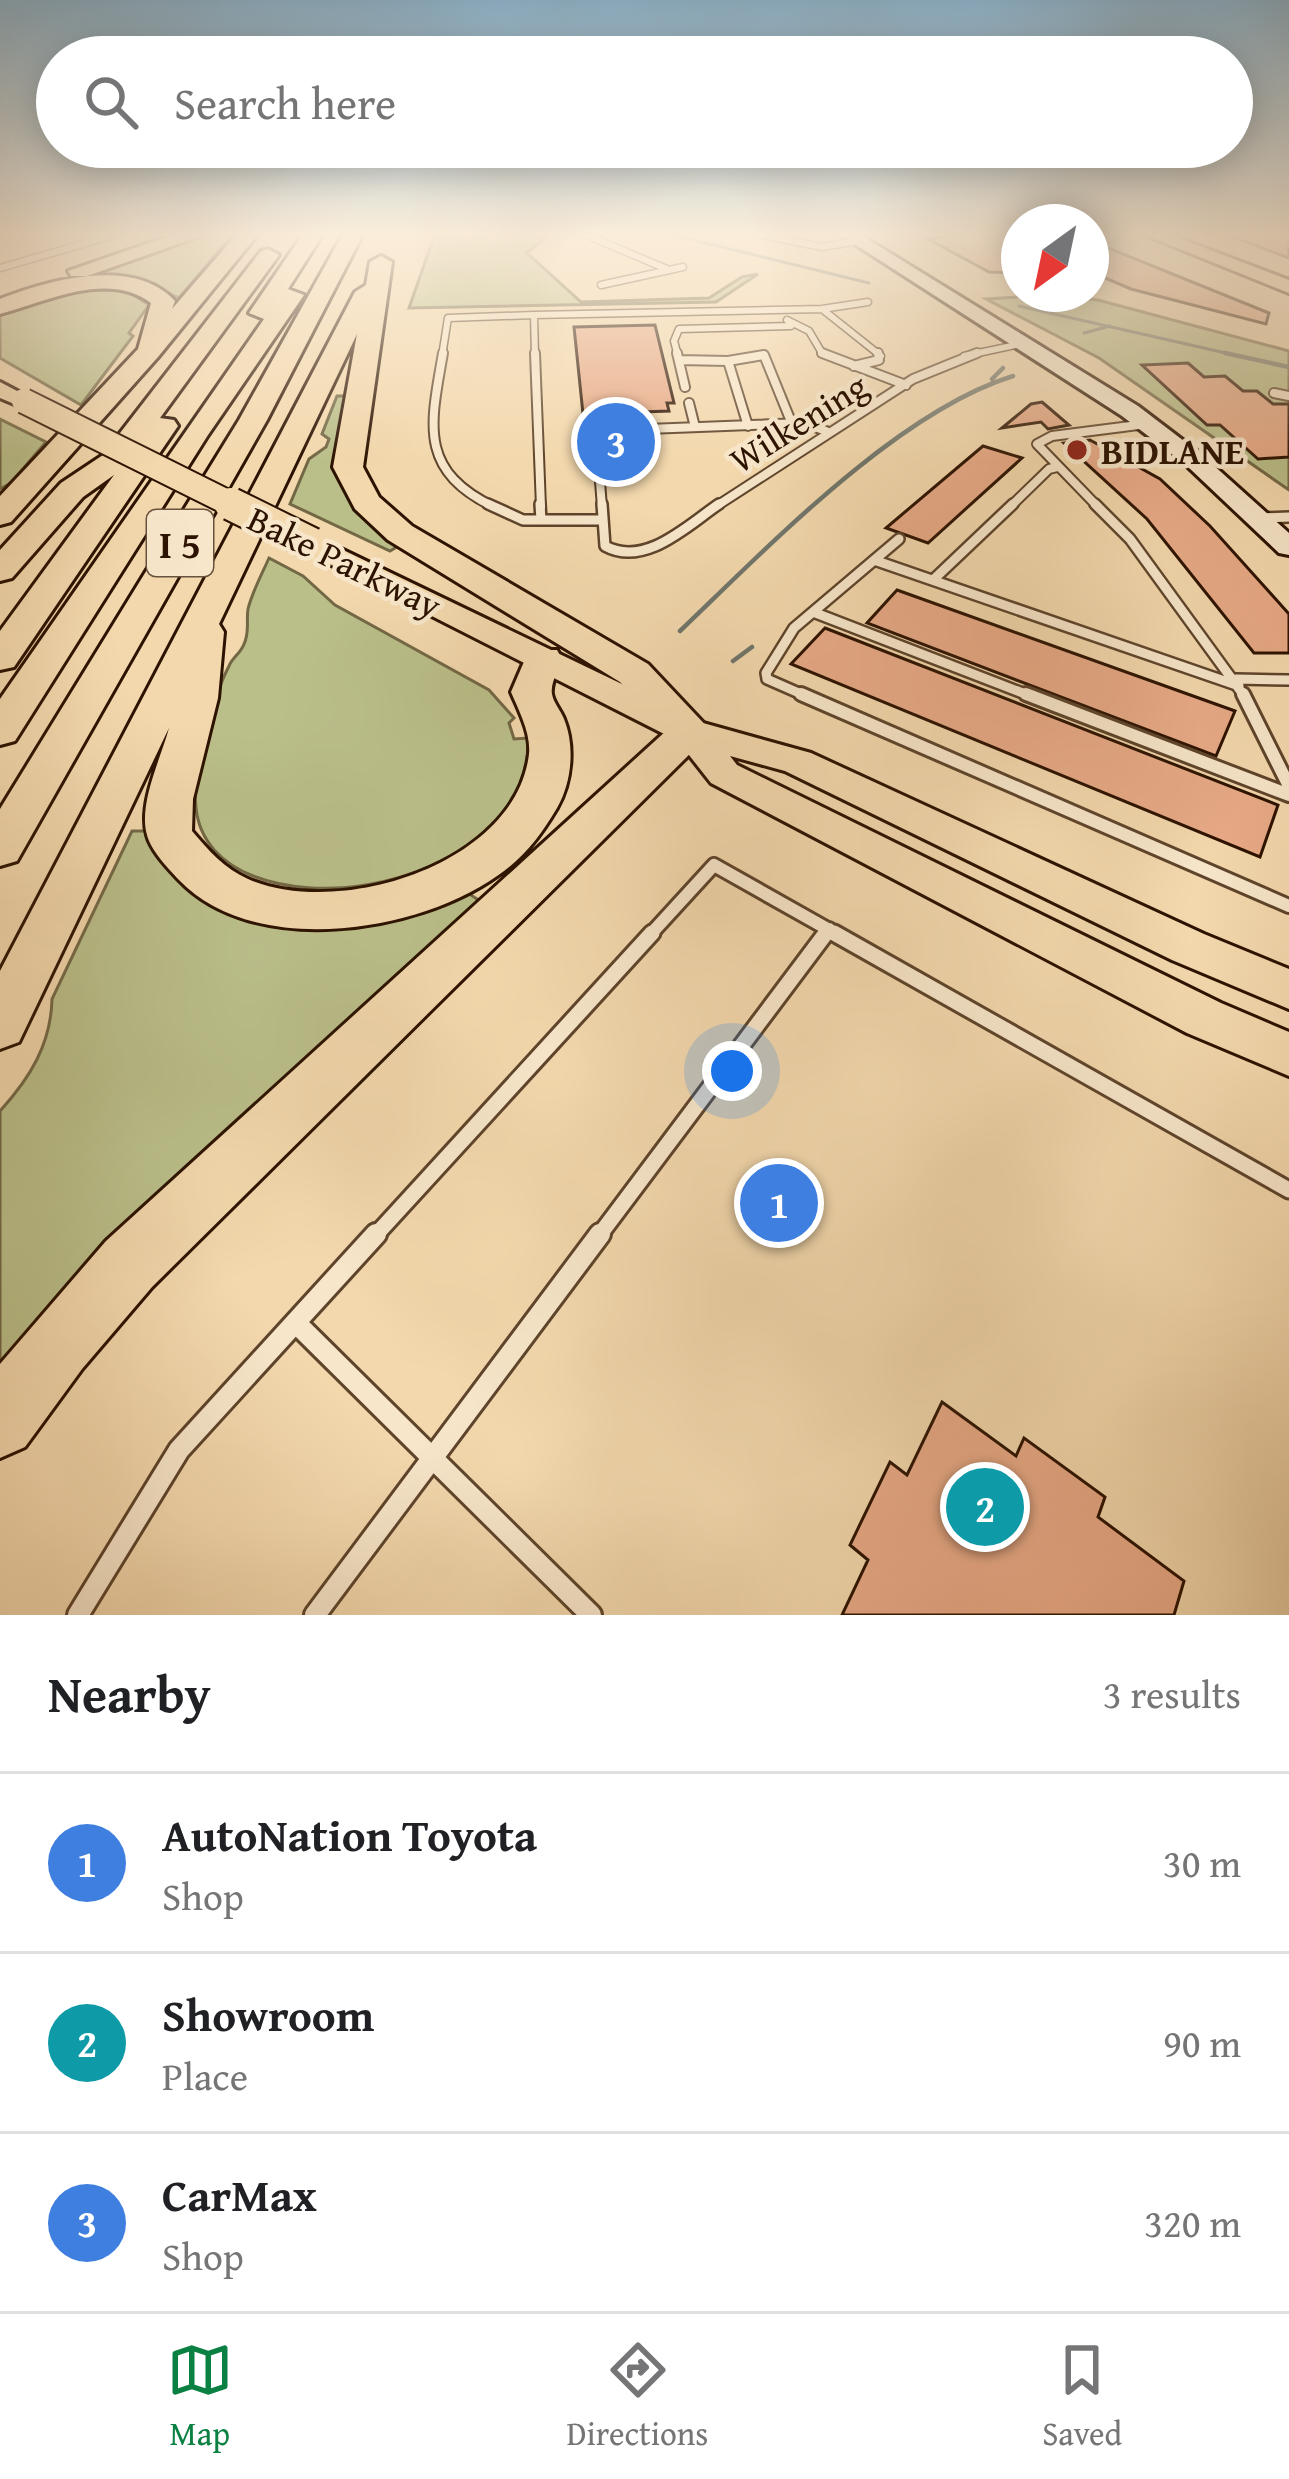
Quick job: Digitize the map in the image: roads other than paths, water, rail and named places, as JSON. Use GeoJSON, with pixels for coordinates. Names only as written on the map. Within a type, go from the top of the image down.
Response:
{"type":"FeatureCollection","features":[{"type":"Feature","properties":{"kind":"highway"},"geometry":{"type":"LineString","coordinates":[[149,352],[161,309]]}},
{"type":"Feature","properties":{"kind":"highway"},"geometry":{"type":"LineString","coordinates":[[0,515],[185,309]]}},
{"type":"Feature","properties":{"kind":"highway","name":"I 5"},"geometry":{"type":"LineString","coordinates":[[0,624],[228,309]]}},
{"type":"Feature","properties":{"kind":"highway"},"geometry":{"type":"LineString","coordinates":[[0,698],[254,309]]}},
{"type":"Feature","properties":{"kind":"highway"},"geometry":{"type":"LineString","coordinates":[[0,731],[26,658],[263,309]]}},
{"type":"Feature","properties":{"kind":"highway"},"geometry":{"type":"LineString","coordinates":[[26,658],[283,309]]}},
{"type":"Feature","properties":{"kind":"highway","name":"I 5"},"geometry":{"type":"LineString","coordinates":[[0,848],[253,420],[312,309]]}},
{"type":"Feature","properties":{"kind":"highway"},"geometry":{"type":"LineString","coordinates":[[0,1025],[357,309]]}},
{"type":"Feature","properties":{"kind":"highway"},"geometry":{"type":"LineString","coordinates":[[0,1422],[58,1345],[129,1264],[691,732],[634,673],[400,533],[366,502],[348,467],[377,309]]}},
{"type":"Feature","properties":{"kind":"highway"},"geometry":{"type":"LineString","coordinates":[[0,571],[72,490],[114,461]]}},
{"type":"Feature","properties":{"kind":"highway"},"geometry":{"type":"LineString","coordinates":[[208,604],[198,698],[171,799],[169,834],[199,872],[222,888],[267,905],[314,912],[361,907],[457,878],[489,857],[518,830],[538,802],[547,778],[547,728],[531,692],[543,659]]}},
{"type":"Feature","properties":{"kind":"main road"},"geometry":{"type":"LineString","coordinates":[[971,309],[1147,424],[1289,547]]}},
{"type":"Feature","properties":{"kind":"main road","name":"Bake Parkway"},"geometry":{"type":"LineString","coordinates":[[12,395],[691,732],[799,762],[1188,947],[1289,989]]}},
{"type":"Feature","properties":{"kind":"main road","name":"Bake Parkway"},"geometry":{"type":"LineString","coordinates":[[691,732],[724,774],[1204,1018],[1289,1054]]}},
{"type":"Feature","properties":{"kind":"lane"},"geometry":{"type":"LineString","coordinates":[[808,309],[445,320],[430,431],[440,463],[462,489],[514,518],[541,520],[603,520],[596,431],[792,424],[826,431]]}},
{"type":"Feature","properties":{"kind":"lane"},"geometry":{"type":"LineString","coordinates":[[822,309],[881,355],[853,367]]}},
{"type":"Feature","properties":{"kind":"lane"},"geometry":{"type":"LineString","coordinates":[[783,310],[791,326]]}},
{"type":"Feature","properties":{"kind":"lane"},"geometry":{"type":"LineString","coordinates":[[534,315],[541,520]]}},
{"type":"Feature","properties":{"kind":"lane"},"geometry":{"type":"LineString","coordinates":[[685,387],[674,341],[680,328],[791,326],[808,329],[822,353],[906,385]]}},
{"type":"Feature","properties":{"kind":"lane","name":"Wilkening"},"geometry":{"type":"LineString","coordinates":[[603,520],[605,546],[614,551],[652,550],[826,431],[949,361],[1027,343]]}},
{"type":"Feature","properties":{"kind":"lane"},"geometry":{"type":"LineString","coordinates":[[680,360],[728,361],[764,355],[792,424]]}},
{"type":"Feature","properties":{"kind":"lane"},"geometry":{"type":"LineString","coordinates":[[728,361],[748,425]]}},
{"type":"Feature","properties":{"kind":"lane"},"geometry":{"type":"LineString","coordinates":[[1274,393],[1289,396]]}},
{"type":"Feature","properties":{"kind":"lane"},"geometry":{"type":"LineString","coordinates":[[689,403],[695,428]]}},
{"type":"Feature","properties":{"kind":"lane"},"geometry":{"type":"LineString","coordinates":[[1147,424],[1045,437],[1038,448],[1130,539],[1237,683],[1289,786]]}},
{"type":"Feature","properties":{"kind":"lane"},"geometry":{"type":"LineString","coordinates":[[933,580],[1049,469],[1058,467]]}},
{"type":"Feature","properties":{"kind":"lane"},"geometry":{"type":"LineString","coordinates":[[1257,518],[1289,517]]}},
{"type":"Feature","properties":{"kind":"lane"},"geometry":{"type":"LineString","coordinates":[[898,539],[784,640],[766,673],[773,684],[1289,907]]}},
{"type":"Feature","properties":{"kind":"lane"},"geometry":{"type":"LineString","coordinates":[[874,560],[1237,683],[1289,680]]}},
{"type":"Feature","properties":{"kind":"lane"},"geometry":{"type":"LineString","coordinates":[[812,612],[1289,795]]}},
{"type":"Feature","properties":{"kind":"lane"},"geometry":{"type":"LineString","coordinates":[[78,1615],[179,1450],[714,865],[1289,1190]]}},
{"type":"Feature","properties":{"kind":"lane"},"geometry":{"type":"LineString","coordinates":[[315,1615],[829,929]]}},
{"type":"Feature","properties":{"kind":"lane"},"geometry":{"type":"LineString","coordinates":[[296,1323],[591,1615]]}},
{"type":"Feature","properties":{"kind":"waterway"},"geometry":{"type":"LineString","coordinates":[[1045,312],[1109,326]]}},
{"type":"Feature","properties":{"kind":"waterway"},"geometry":{"type":"LineString","coordinates":[[1084,333],[1109,326]]}},
{"type":"Feature","properties":{"kind":"waterway"},"geometry":{"type":"LineString","coordinates":[[1109,326],[1239,356]]}},
{"type":"Feature","properties":{"kind":"waterway"},"geometry":{"type":"LineString","coordinates":[[1225,353],[1289,367]]}},
{"type":"Feature","properties":{"kind":"waterway"},"geometry":{"type":"LineString","coordinates":[[992,379],[1003,368]]}},
{"type":"Feature","properties":{"kind":"waterway"},"geometry":{"type":"LineString","coordinates":[[680,631],[793,523],[880,450],[924,419],[1013,376]]}},
{"type":"Feature","properties":{"kind":"waterway"},"geometry":{"type":"LineString","coordinates":[[733,661],[752,647]]}},
{"type":"Feature","properties":{"kind":"place","name":"CarMax"},"geometry":{"type":"Point","coordinates":[616,442]}},
{"type":"Feature","properties":{"kind":"place","name":"BIDLANE"},"geometry":{"type":"Point","coordinates":[1077,450]}},
{"type":"Feature","properties":{"kind":"place","name":"AutoNation Toyota"},"geometry":{"type":"Point","coordinates":[779,1203]}},
{"type":"Feature","properties":{"kind":"place","name":"Showroom"},"geometry":{"type":"Point","coordinates":[985,1507]}}]}
